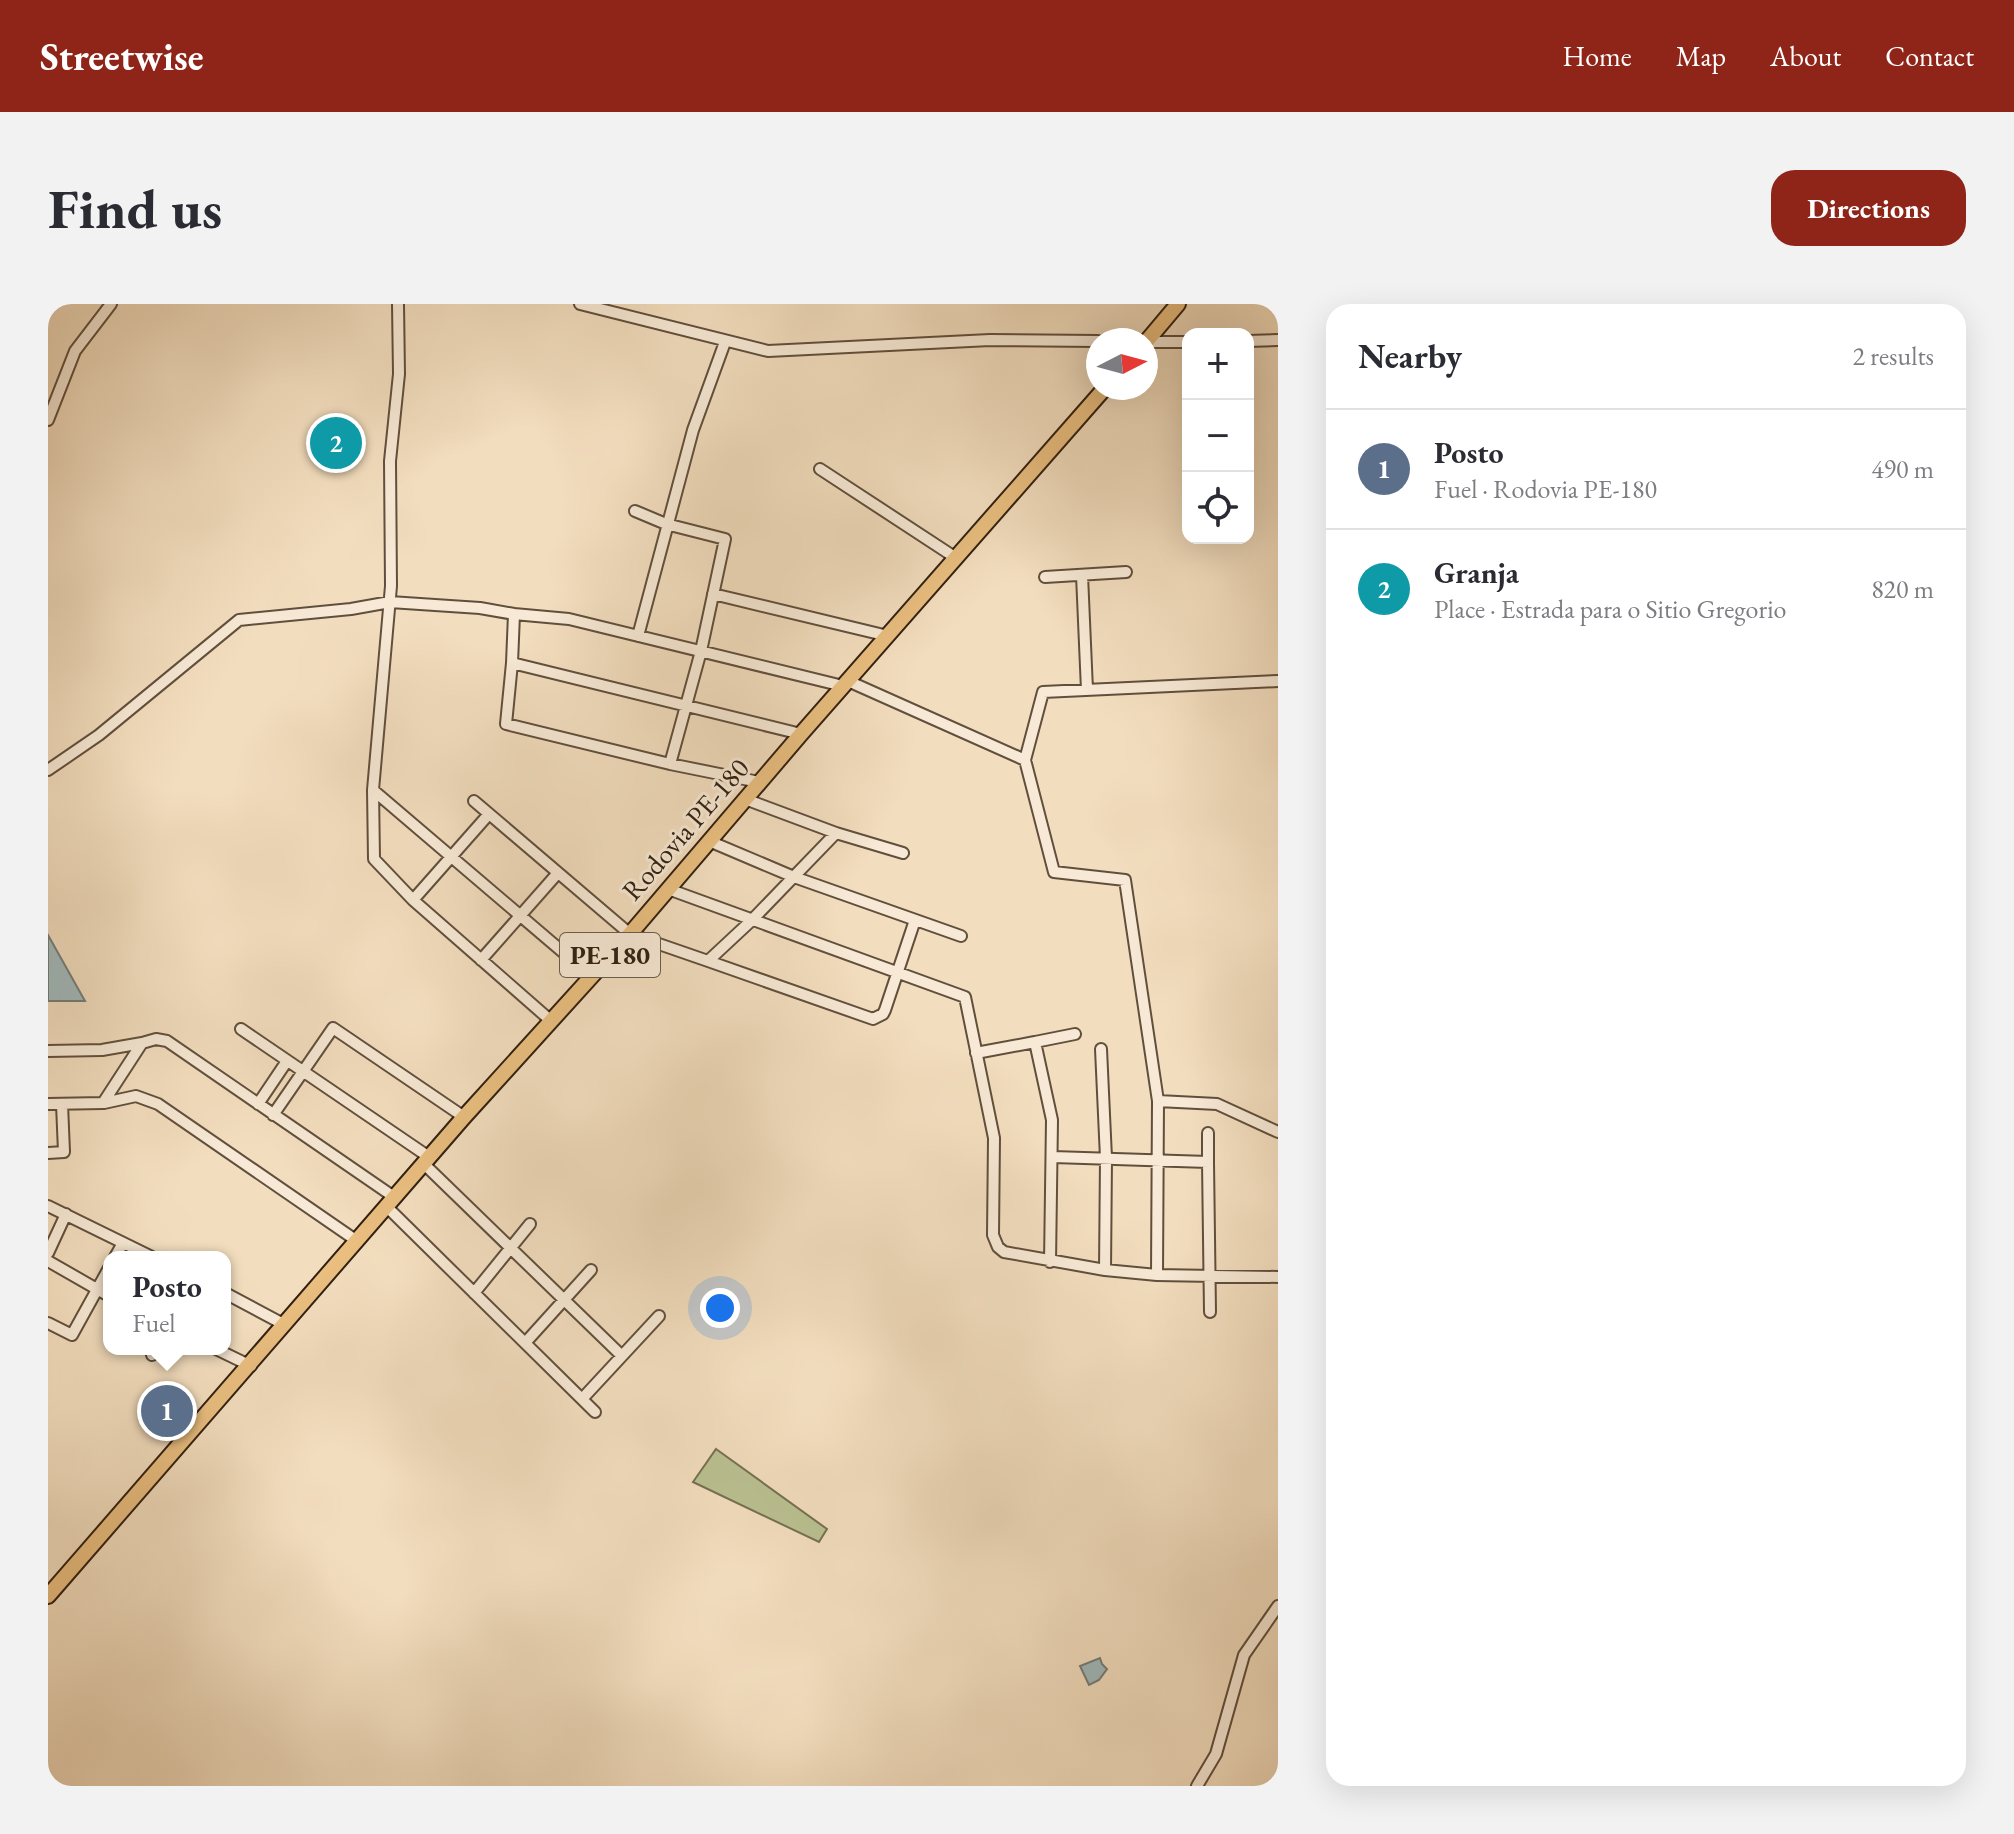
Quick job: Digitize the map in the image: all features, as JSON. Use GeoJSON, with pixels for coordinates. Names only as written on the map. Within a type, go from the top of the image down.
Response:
{"type":"FeatureCollection","features":[{"type":"Feature","properties":{"kind":"main road"},"geometry":{"type":"LineString","coordinates":[[1158,328],[1178,304]]}},
{"type":"Feature","properties":{"kind":"main road","name":"Rodovia PE-180"},"geometry":{"type":"LineString","coordinates":[[48,1596],[1094,400]]}},
{"type":"Feature","properties":{"kind":"street"},"geometry":{"type":"LineString","coordinates":[[48,420],[75,351],[111,304]]}},
{"type":"Feature","properties":{"kind":"street"},"geometry":{"type":"LineString","coordinates":[[398,304],[399,374],[390,461],[390,602],[373,790],[374,859],[413,900],[550,1020]]}},
{"type":"Feature","properties":{"kind":"street"},"geometry":{"type":"LineString","coordinates":[[580,304],[725,342],[787,352],[990,340],[1086,341]]}},
{"type":"Feature","properties":{"kind":"street"},"geometry":{"type":"LineString","coordinates":[[1254,341],[1278,340]]}},
{"type":"Feature","properties":{"kind":"street"},"geometry":{"type":"LineString","coordinates":[[638,636],[693,430],[725,342]]}},
{"type":"Feature","properties":{"kind":"street"},"geometry":{"type":"LineString","coordinates":[[1158,342],[1182,342]]}},
{"type":"Feature","properties":{"kind":"street"},"geometry":{"type":"LineString","coordinates":[[820,469],[956,558]]}},
{"type":"Feature","properties":{"kind":"street"},"geometry":{"type":"LineString","coordinates":[[635,511],[666,524],[725,539],[701,651],[670,764]]}},
{"type":"Feature","properties":{"kind":"street"},"geometry":{"type":"LineString","coordinates":[[1045,577],[1126,572]]}},
{"type":"Feature","properties":{"kind":"street"},"geometry":{"type":"LineString","coordinates":[[1082,575],[1087,690]]}},
{"type":"Feature","properties":{"kind":"street"},"geometry":{"type":"LineString","coordinates":[[713,594],[888,636]]}},
{"type":"Feature","properties":{"kind":"street"},"geometry":{"type":"LineString","coordinates":[[48,770],[99,735],[239,620],[390,602],[480,608],[569,619],[845,684],[1025,760]]}},
{"type":"Feature","properties":{"kind":"street"},"geometry":{"type":"LineString","coordinates":[[514,614],[506,724],[759,782]]}},
{"type":"Feature","properties":{"kind":"street"},"geometry":{"type":"LineString","coordinates":[[512,663],[801,734]]}},
{"type":"Feature","properties":{"kind":"street"},"geometry":{"type":"LineString","coordinates":[[1157,1275],[1158,1101],[1125,880],[1054,872],[1025,760],[1043,692],[1278,681]]}},
{"type":"Feature","properties":{"kind":"street"},"geometry":{"type":"LineString","coordinates":[[373,790],[591,976]]}},
{"type":"Feature","properties":{"kind":"street"},"geometry":{"type":"LineString","coordinates":[[745,799],[836,833],[903,853]]}},
{"type":"Feature","properties":{"kind":"street"},"geometry":{"type":"LineString","coordinates":[[474,801],[630,934],[869,1019],[883,1014],[915,920]]}},
{"type":"Feature","properties":{"kind":"street"},"geometry":{"type":"LineString","coordinates":[[413,900],[489,814]]}},
{"type":"Feature","properties":{"kind":"street"},"geometry":{"type":"LineString","coordinates":[[708,961],[836,833]]}},
{"type":"Feature","properties":{"kind":"street"},"geometry":{"type":"LineString","coordinates":[[709,841],[794,877],[961,936]]}},
{"type":"Feature","properties":{"kind":"street"},"geometry":{"type":"LineString","coordinates":[[481,960],[557,874]]}},
{"type":"Feature","properties":{"kind":"street"},"geometry":{"type":"LineString","coordinates":[[668,889],[965,997],[994,1138],[994,1239],[1000,1250],[1007,1254],[1105,1270],[1157,1275],[1278,1277]]}},
{"type":"Feature","properties":{"kind":"street"},"geometry":{"type":"LineString","coordinates":[[273,1115],[333,1028],[464,1117]]}},
{"type":"Feature","properties":{"kind":"street"},"geometry":{"type":"LineString","coordinates":[[241,1029],[426,1161],[509,1248],[622,1356]]}},
{"type":"Feature","properties":{"kind":"street"},"geometry":{"type":"LineString","coordinates":[[976,1053],[1075,1034]]}},
{"type":"Feature","properties":{"kind":"street"},"geometry":{"type":"LineString","coordinates":[[48,1051],[102,1050],[156,1039],[172,1043],[390,1202],[474,1293],[595,1412]]}},
{"type":"Feature","properties":{"kind":"street"},"geometry":{"type":"LineString","coordinates":[[1035,1042],[1052,1120],[1050,1262]]}},
{"type":"Feature","properties":{"kind":"street"},"geometry":{"type":"LineString","coordinates":[[103,1103],[142,1043]]}},
{"type":"Feature","properties":{"kind":"street"},"geometry":{"type":"LineString","coordinates":[[1101,1049],[1106,1158],[1105,1270]]}},
{"type":"Feature","properties":{"kind":"street"},"geometry":{"type":"LineString","coordinates":[[258,1104],[287,1061]]}},
{"type":"Feature","properties":{"kind":"street"},"geometry":{"type":"LineString","coordinates":[[48,1104],[103,1103],[136,1096],[158,1104],[357,1241]]}},
{"type":"Feature","properties":{"kind":"street"},"geometry":{"type":"LineString","coordinates":[[1158,1101],[1217,1104],[1278,1132]]}},
{"type":"Feature","properties":{"kind":"street"},"geometry":{"type":"LineString","coordinates":[[48,1153],[64,1152],[62,1104]]}},
{"type":"Feature","properties":{"kind":"street"},"geometry":{"type":"LineString","coordinates":[[1208,1133],[1210,1312]]}},
{"type":"Feature","properties":{"kind":"street"},"geometry":{"type":"LineString","coordinates":[[1053,1157],[1208,1162]]}},
{"type":"Feature","properties":{"kind":"street"},"geometry":{"type":"LineString","coordinates":[[48,1206],[140,1251]]}},
{"type":"Feature","properties":{"kind":"street"},"geometry":{"type":"LineString","coordinates":[[48,1253],[66,1214]]}},
{"type":"Feature","properties":{"kind":"street"},"geometry":{"type":"LineString","coordinates":[[474,1293],[530,1224]]}},
{"type":"Feature","properties":{"kind":"street"},"geometry":{"type":"LineString","coordinates":[[118,1251],[123,1243]]}},
{"type":"Feature","properties":{"kind":"street"},"geometry":{"type":"LineString","coordinates":[[48,1261],[103,1293]]}},
{"type":"Feature","properties":{"kind":"street"},"geometry":{"type":"LineString","coordinates":[[525,1343],[591,1270]]}},
{"type":"Feature","properties":{"kind":"street"},"geometry":{"type":"LineString","coordinates":[[48,1323],[72,1335],[103,1279]]}},
{"type":"Feature","properties":{"kind":"street"},"geometry":{"type":"LineString","coordinates":[[231,1296],[285,1325]]}},
{"type":"Feature","properties":{"kind":"street"},"geometry":{"type":"LineString","coordinates":[[582,1399],[659,1316]]}},
{"type":"Feature","properties":{"kind":"street"},"geometry":{"type":"LineString","coordinates":[[228,1355],[251,1366]]}},
{"type":"Feature","properties":{"kind":"street"},"geometry":{"type":"LineString","coordinates":[[1197,1786],[1216,1754],[1244,1655],[1278,1606]]}},
{"type":"Feature","properties":{"kind":"green space"},"geometry":{"type":"Polygon","coordinates":[[[716,1449],[827,1529],[819,1542],[693,1482],[716,1449]]]}},
{"type":"Feature","properties":{"kind":"water"},"geometry":{"type":"Polygon","coordinates":[[[48,935],[85,1001],[48,1001],[48,935]]]}},
{"type":"Feature","properties":{"kind":"water"},"geometry":{"type":"Polygon","coordinates":[[[1100,1658],[1107,1669],[1099,1680],[1089,1685],[1080,1666],[1100,1658]]]}},
{"type":"Feature","properties":{"kind":"place","name":"Granja"},"geometry":{"type":"Point","coordinates":[336,443]}},
{"type":"Feature","properties":{"kind":"place","name":"Posto"},"geometry":{"type":"Point","coordinates":[167,1411]}}]}
